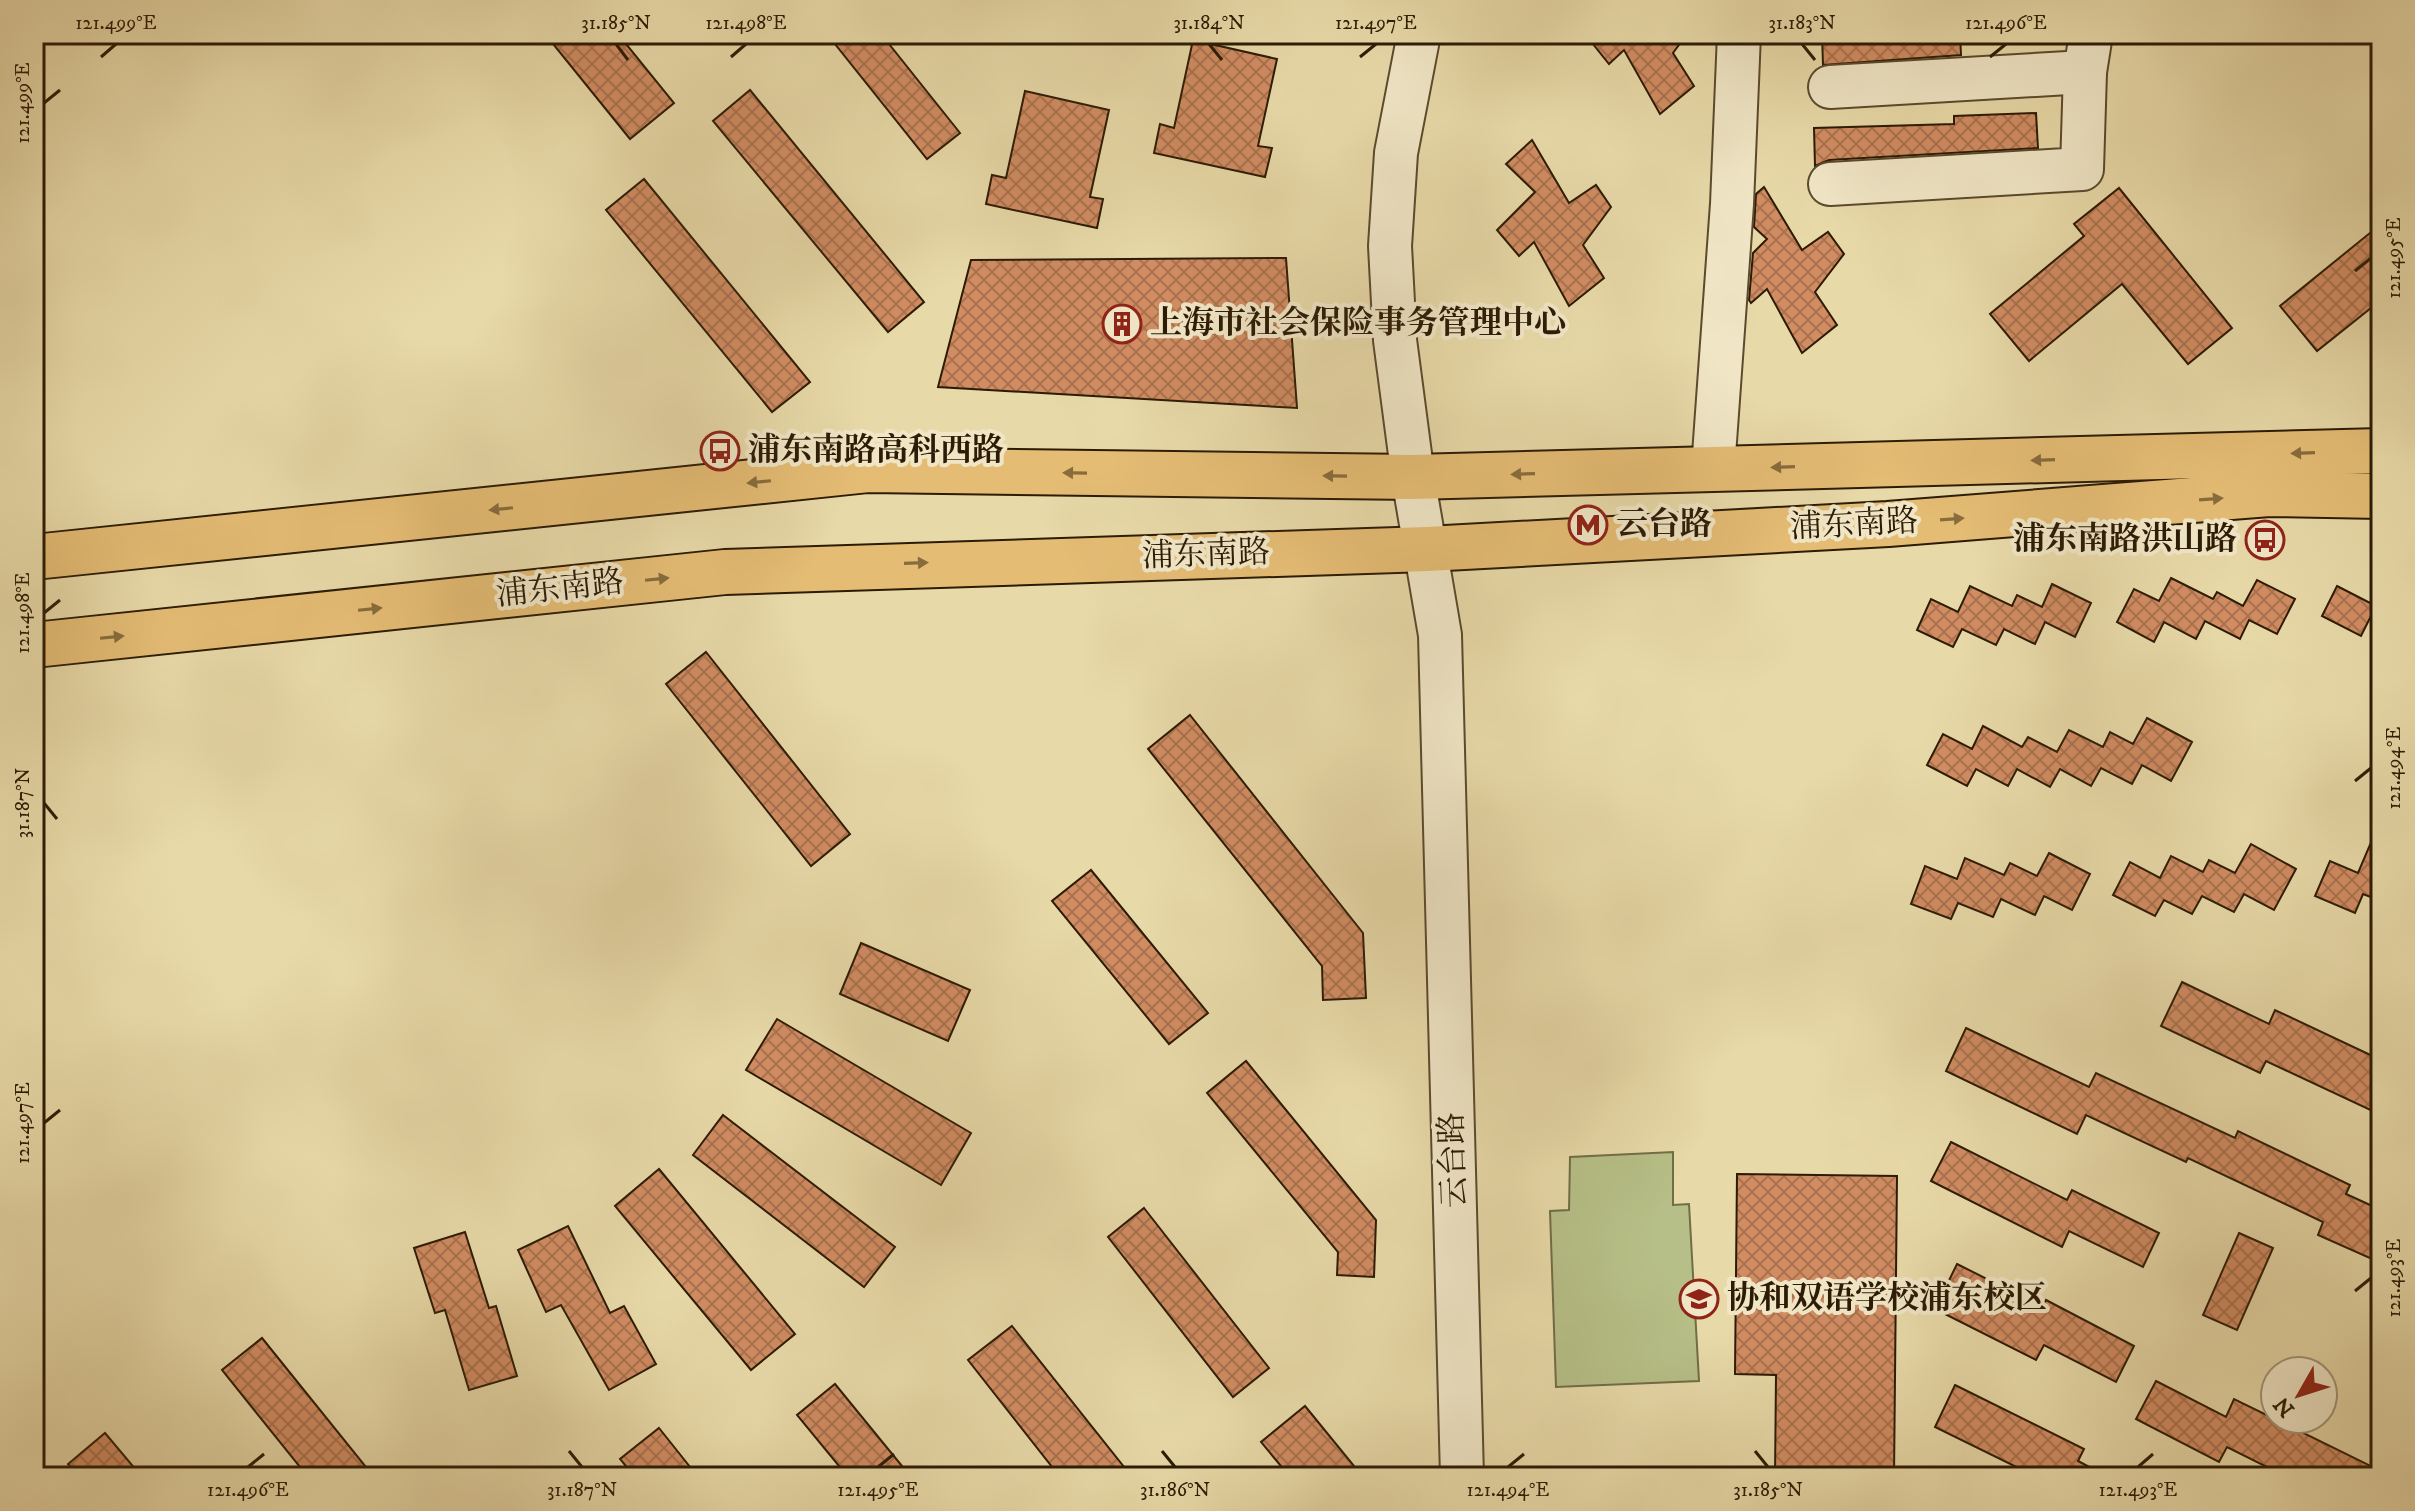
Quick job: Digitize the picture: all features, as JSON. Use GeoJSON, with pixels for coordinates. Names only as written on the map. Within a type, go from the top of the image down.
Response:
{"type":"FeatureCollection","features":[{"type":"Feature","properties":{"kind":"main road","name":"浦东南路"},"geometry":{"type":"LineString","coordinates":[[34,557],[868,470],[1413,477],[2381,451]]}},
{"type":"Feature","properties":{"kind":"main road","name":"浦东南路"},"geometry":{"type":"LineString","coordinates":[[34,645],[725,572],[1427,549],[1888,524],[2269,494],[2381,496]]}},
{"type":"Feature","properties":{"kind":"street","name":"云台路"},"geometry":{"type":"LineString","coordinates":[[1419,34],[1396,153],[1390,246],[1395,340],[1413,477],[1440,635],[1462,1477]]}},
{"type":"Feature","properties":{"kind":"street"},"geometry":{"type":"LineString","coordinates":[[1713,469],[1732,204],[1739,34]]}},
{"type":"Feature","properties":{"kind":"street"},"geometry":{"type":"LineString","coordinates":[[1830,87],[2088,53],[2082,169],[1830,184]]}},
{"type":"Feature","properties":{"kind":"green space"},"geometry":{"type":"Polygon","coordinates":[[[1673,1152],[1673,1205],[1689,1204],[1699,1381],[1556,1387],[1550,1211],[1569,1210],[1570,1157],[1673,1152]]]}},
{"type":"Feature","properties":{"kind":"building"},"geometry":{"type":"Polygon","coordinates":[[[545,34],[618,34],[674,103],[630,139],[545,34]]]}},
{"type":"Feature","properties":{"kind":"building"},"geometry":{"type":"Polygon","coordinates":[[[827,34],[881,34],[960,133],[927,159],[827,34]]]}},
{"type":"Feature","properties":{"kind":"building"},"geometry":{"type":"Polygon","coordinates":[[[1585,34],[1687,34],[1673,53],[1694,86],[1660,114],[1624,50],[1609,64],[1585,34]]]}},
{"type":"Feature","properties":{"kind":"building"},"geometry":{"type":"Polygon","coordinates":[[[1822,34],[1960,34],[1961,55],[1823,65],[1822,34]]]}},
{"type":"Feature","properties":{"kind":"building"},"geometry":{"type":"Polygon","coordinates":[[[1193,40],[1277,59],[1258,146],[1272,148],[1265,177],[1154,153],[1160,124],[1174,128],[1193,40]]]}},
{"type":"Feature","properties":{"kind":"building"},"geometry":{"type":"Polygon","coordinates":[[[750,90],[924,302],[888,332],[713,121],[750,90]]]}},
{"type":"Feature","properties":{"kind":"building"},"geometry":{"type":"Polygon","coordinates":[[[1025,91],[1109,110],[1090,197],[1103,199],[1097,228],[986,204],[992,175],[1006,178],[1025,91]]]}},
{"type":"Feature","properties":{"kind":"building"},"geometry":{"type":"Polygon","coordinates":[[[2036,113],[2038,148],[1829,160],[1815,166],[1814,128],[1954,124],[1954,116],[2036,113]]]}},
{"type":"Feature","properties":{"kind":"building"},"geometry":{"type":"Polygon","coordinates":[[[1532,140],[1569,203],[1596,185],[1611,207],[1583,245],[1604,278],[1569,306],[1534,242],[1519,256],[1497,230],[1535,192],[1506,164],[1532,140]]]}},
{"type":"Feature","properties":{"kind":"building"},"geometry":{"type":"Polygon","coordinates":[[[644,179],[810,382],[772,412],[606,210],[644,179]]]}},
{"type":"Feature","properties":{"kind":"building"},"geometry":{"type":"Polygon","coordinates":[[[1764,187],[1802,250],[1828,232],[1844,254],[1815,292],[1837,325],[1802,353],[1767,289],[1751,303],[1749,300],[1753,253],[1767,239],[1754,227],[1756,194],[1764,187]]]}},
{"type":"Feature","properties":{"kind":"building"},"geometry":{"type":"Polygon","coordinates":[[[2119,188],[2232,328],[2188,364],[2122,284],[2029,361],[1990,314],[2084,236],[2074,224],[2119,188]]]}},
{"type":"Feature","properties":{"kind":"building"},"geometry":{"type":"Polygon","coordinates":[[[2381,224],[2381,300],[2317,351],[2280,306],[2381,224]]]}},
{"type":"Feature","properties":{"kind":"building","name":"上海市社会保险事务管理中心"},"geometry":{"type":"Polygon","coordinates":[[[1286,258],[1297,408],[938,387],[971,260],[1286,258]]]}},
{"type":"Feature","properties":{"kind":"building"},"geometry":{"type":"Polygon","coordinates":[[[2171,578],[2213,599],[2217,592],[2243,606],[2257,580],[2295,599],[2277,634],[2249,620],[2240,639],[2205,621],[2196,639],[2164,622],[2154,642],[2117,622],[2134,589],[2159,601],[2171,578]]]}},
{"type":"Feature","properties":{"kind":"building"},"geometry":{"type":"Polygon","coordinates":[[[2052,584],[2091,603],[2075,637],[2045,622],[2035,644],[2004,629],[1996,645],[1962,629],[1953,647],[1917,630],[1931,599],[1958,612],[1970,586],[2012,606],[2017,595],[2042,607],[2052,584]]]}},
{"type":"Feature","properties":{"kind":"building"},"geometry":{"type":"Polygon","coordinates":[[[2337,586],[2376,606],[2361,636],[2322,616],[2337,586]]]}},
{"type":"Feature","properties":{"kind":"building"},"geometry":{"type":"Polygon","coordinates":[[[706,652],[850,834],[811,866],[666,684],[706,652]]]}},
{"type":"Feature","properties":{"kind":"building"},"geometry":{"type":"Polygon","coordinates":[[[1190,715],[1363,933],[1366,998],[1323,1000],[1322,966],[1148,749],[1190,715]]]}},
{"type":"Feature","properties":{"kind":"building"},"geometry":{"type":"Polygon","coordinates":[[[2147,718],[2192,742],[2171,781],[2142,765],[2132,784],[2101,768],[2091,786],[2060,769],[2050,787],[2017,769],[2008,786],[1976,769],[1967,786],[1927,765],[1943,734],[1972,749],[1983,726],[2022,747],[2028,737],[2057,752],[2069,730],[2103,747],[2110,732],[2133,744],[2147,718]]]}},
{"type":"Feature","properties":{"kind":"building"},"geometry":{"type":"Polygon","coordinates":[[[2381,819],[2381,901],[2363,894],[2355,913],[2315,896],[2330,861],[2358,873],[2381,819]]]}},
{"type":"Feature","properties":{"kind":"building"},"geometry":{"type":"Polygon","coordinates":[[[2251,844],[2296,869],[2274,910],[2244,894],[2234,912],[2202,896],[2192,914],[2164,900],[2155,916],[2113,895],[2130,862],[2160,878],[2171,856],[2203,872],[2209,860],[2235,873],[2251,844]]]}},
{"type":"Feature","properties":{"kind":"building"},"geometry":{"type":"Polygon","coordinates":[[[2049,853],[2090,874],[2072,910],[2044,896],[2035,915],[2001,899],[1993,917],[1958,903],[1951,919],[1911,904],[1925,866],[1957,879],[1965,858],[2004,875],[2010,863],[2037,876],[2049,853]]]}},
{"type":"Feature","properties":{"kind":"building"},"geometry":{"type":"Polygon","coordinates":[[[1091,870],[1208,1013],[1169,1044],[1052,901],[1091,870]]]}},
{"type":"Feature","properties":{"kind":"building"},"geometry":{"type":"Polygon","coordinates":[[[861,943],[970,990],[948,1041],[840,994],[861,943]]]}},
{"type":"Feature","properties":{"kind":"building"},"geometry":{"type":"Polygon","coordinates":[[[2182,982],[2269,1024],[2275,1010],[2381,1060],[2381,1115],[2266,1061],[2260,1073],[2161,1026],[2182,982]]]}},
{"type":"Feature","properties":{"kind":"building"},"geometry":{"type":"Polygon","coordinates":[[[777,1019],[971,1133],[941,1185],[746,1070],[777,1019]]]}},
{"type":"Feature","properties":{"kind":"building"},"geometry":{"type":"Polygon","coordinates":[[[1966,1028],[2089,1087],[2096,1073],[2235,1138],[2238,1131],[2350,1185],[2346,1194],[2381,1210],[2381,1263],[2318,1235],[2323,1222],[2188,1158],[2186,1162],[2086,1115],[2077,1134],[1946,1071],[1966,1028]]]}},
{"type":"Feature","properties":{"kind":"building"},"geometry":{"type":"Polygon","coordinates":[[[1246,1061],[1376,1220],[1374,1277],[1337,1275],[1338,1252],[1207,1093],[1246,1061]]]}},
{"type":"Feature","properties":{"kind":"building"},"geometry":{"type":"Polygon","coordinates":[[[723,1115],[895,1247],[864,1287],[693,1155],[723,1115]]]}},
{"type":"Feature","properties":{"kind":"building"},"geometry":{"type":"Polygon","coordinates":[[[1951,1142],[2067,1200],[2072,1190],[2159,1233],[2143,1267],[2069,1231],[2062,1247],[1931,1181],[1951,1142]]]}},
{"type":"Feature","properties":{"kind":"building"},"geometry":{"type":"Polygon","coordinates":[[[659,1169],[795,1334],[751,1370],[615,1206],[659,1169]]]}},
{"type":"Feature","properties":{"kind":"building"},"geometry":{"type":"Polygon","coordinates":[[[1737,1174],[1897,1176],[1894,1477],[1775,1477],[1776,1375],[1735,1374],[1737,1174]]]}},
{"type":"Feature","properties":{"kind":"building"},"geometry":{"type":"Polygon","coordinates":[[[1144,1208],[1269,1368],[1233,1397],[1108,1237],[1144,1208]]]}},
{"type":"Feature","properties":{"kind":"building"},"geometry":{"type":"Polygon","coordinates":[[[568,1226],[610,1313],[624,1306],[656,1364],[609,1390],[561,1305],[546,1312],[518,1250],[568,1226]]]}},
{"type":"Feature","properties":{"kind":"building"},"geometry":{"type":"Polygon","coordinates":[[[465,1232],[489,1308],[496,1306],[517,1376],[469,1390],[445,1310],[435,1313],[414,1248],[465,1232]]]}},
{"type":"Feature","properties":{"kind":"building"},"geometry":{"type":"Polygon","coordinates":[[[2239,1233],[2273,1248],[2237,1330],[2203,1315],[2239,1233]]]}},
{"type":"Feature","properties":{"kind":"building"},"geometry":{"type":"Polygon","coordinates":[[[1957,1264],[2043,1307],[2046,1300],[2134,1346],[2116,1382],[2044,1345],[2036,1360],[1935,1309],[1957,1264]]]}},
{"type":"Feature","properties":{"kind":"building"},"geometry":{"type":"Polygon","coordinates":[[[1012,1326],[1132,1477],[1060,1477],[968,1360],[1012,1326]]]}},
{"type":"Feature","properties":{"kind":"building"},"geometry":{"type":"Polygon","coordinates":[[[262,1338],[374,1477],[308,1477],[222,1370],[262,1338]]]}},
{"type":"Feature","properties":{"kind":"building"},"geometry":{"type":"Polygon","coordinates":[[[2156,1381],[2226,1417],[2234,1399],[2259,1411],[2259,1435],[2308,1435],[2381,1471],[2381,1477],[2287,1477],[2227,1447],[2219,1462],[2136,1419],[2156,1381]]]}},
{"type":"Feature","properties":{"kind":"building"},"geometry":{"type":"Polygon","coordinates":[[[835,1384],[911,1477],[848,1477],[797,1415],[835,1384]]]}},
{"type":"Feature","properties":{"kind":"building"},"geometry":{"type":"Polygon","coordinates":[[[1955,1385],[2084,1449],[2078,1461],[2108,1477],[2037,1477],[1935,1427],[1955,1385]]]}},
{"type":"Feature","properties":{"kind":"building"},"geometry":{"type":"Polygon","coordinates":[[[1305,1406],[1363,1477],[1290,1477],[1261,1442],[1305,1406]]]}},
{"type":"Feature","properties":{"kind":"building"},"geometry":{"type":"Polygon","coordinates":[[[659,1428],[698,1477],[635,1477],[620,1459],[659,1428]]]}},
{"type":"Feature","properties":{"kind":"building"},"geometry":{"type":"Polygon","coordinates":[[[105,1433],[142,1477],[79,1477],[68,1464],[105,1433]]]}},
{"type":"Feature","properties":{"kind":"place","name":"上海市社会保险事务管理中心"},"geometry":{"type":"Point","coordinates":[1122,324]}},
{"type":"Feature","properties":{"kind":"place","name":"浦东南路高科西路"},"geometry":{"type":"Point","coordinates":[720,451]}},
{"type":"Feature","properties":{"kind":"place","name":"云台路"},"geometry":{"type":"Point","coordinates":[1588,525]}},
{"type":"Feature","properties":{"kind":"place","name":"浦东南路洪山路"},"geometry":{"type":"Point","coordinates":[2265,540]}},
{"type":"Feature","properties":{"kind":"place","name":"协和双语学校浦东校区"},"geometry":{"type":"Point","coordinates":[1699,1299]}}]}
